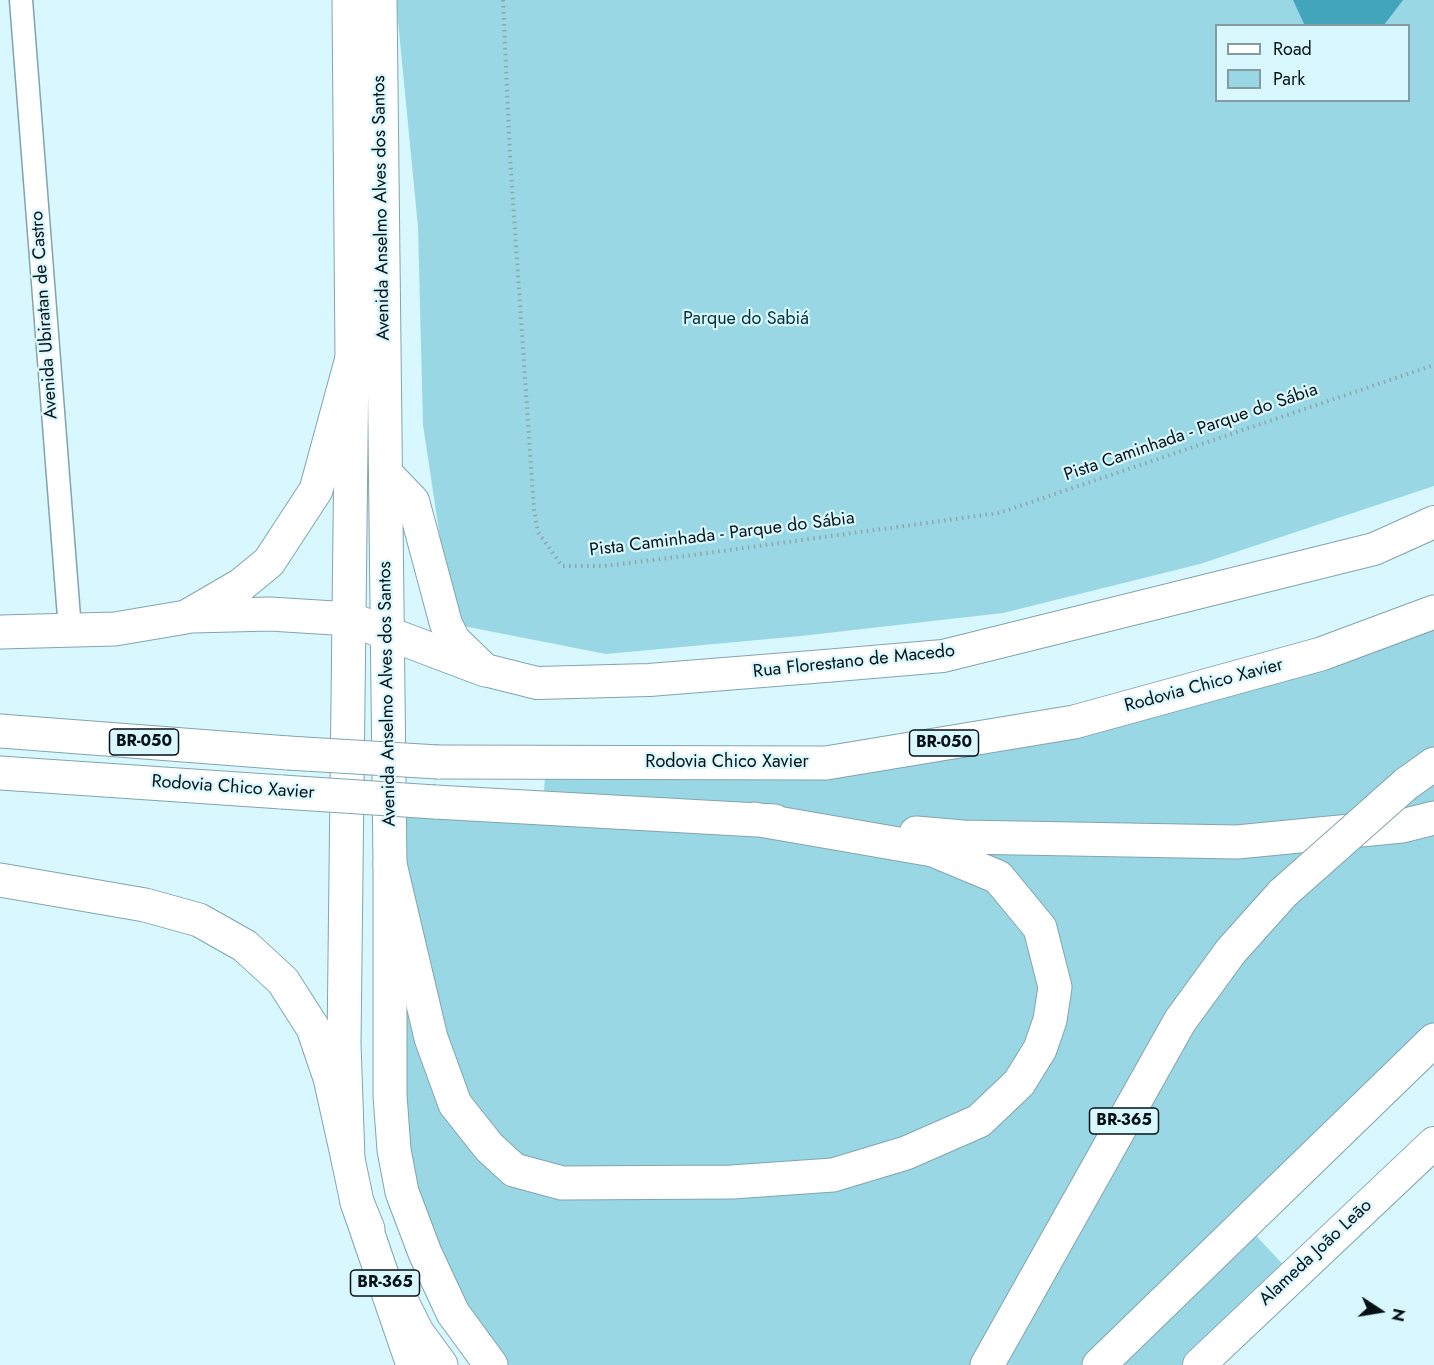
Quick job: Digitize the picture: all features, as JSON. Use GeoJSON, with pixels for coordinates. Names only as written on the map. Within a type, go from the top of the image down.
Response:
{"type":"FeatureCollection","features":[{"type":"Feature","properties":{"kind":"main road","name":"Avenida Anselmo Alves dos Santos"},"geometry":{"type":"LineString","coordinates":[[349,0],[352,358],[344,1043],[348,1159],[357,1202],[385,1269],[417,1332],[441,1365]]}},
{"type":"Feature","properties":{"kind":"main road","name":"Avenida Anselmo Alves dos Santos"},"geometry":{"type":"LineString","coordinates":[[380,0],[390,864],[390,1095],[394,1149],[402,1192],[424,1253],[453,1313],[490,1365]]}},
{"type":"Feature","properties":{"kind":"main road"},"geometry":{"type":"LineString","coordinates":[[186,617],[241,585],[269,562],[316,490],[352,358]]}},
{"type":"Feature","properties":{"kind":"main road"},"geometry":{"type":"LineString","coordinates":[[386,473],[413,501],[446,624],[454,640],[485,670]]}},
{"type":"Feature","properties":{"kind":"main road","name":"Rua Florestano de Macedo"},"geometry":{"type":"LineString","coordinates":[[485,670],[537,683],[575,684],[943,656],[1374,549],[1434,522]]}},
{"type":"Feature","properties":{"kind":"main road","name":"Rodovia Chico Xavier"},"geometry":{"type":"LineString","coordinates":[[0,731],[438,762],[825,763],[1074,722],[1321,654],[1434,612]]}},
{"type":"Feature","properties":{"kind":"main road"},"geometry":{"type":"LineString","coordinates":[[0,632],[115,629],[186,617],[270,614],[350,619],[485,670]]}},
{"type":"Feature","properties":{"kind":"main road","name":"BR-365"},"geometry":{"type":"LineString","coordinates":[[987,1365],[1185,1013],[1231,951],[1283,893],[1406,784],[1434,764]]}},
{"type":"Feature","properties":{"kind":"main road","name":"Rodovia Chico Xavier"},"geometry":{"type":"LineString","coordinates":[[0,773],[435,802],[754,819],[963,837],[1237,842],[1402,826],[1434,818]]}},
{"type":"Feature","properties":{"kind":"main road"},"geometry":{"type":"LineString","coordinates":[[390,864],[431,1038],[455,1104],[489,1147],[514,1170],[562,1183],[732,1182],[832,1174],[906,1153],[979,1121],[1019,1083],[1040,1049],[1050,1020],[1055,987],[1040,928],[998,878],[933,850],[754,819]]}},
{"type":"Feature","properties":{"kind":"main road"},"geometry":{"type":"LineString","coordinates":[[0,880],[145,905],[199,920],[245,946],[283,981],[313,1028],[330,1078],[348,1159]]}},
{"type":"Feature","properties":{"kind":"main road"},"geometry":{"type":"LineString","coordinates":[[1099,1365],[1434,1040]]}},
{"type":"Feature","properties":{"kind":"main road","name":"Alameda João Leão"},"geometry":{"type":"LineString","coordinates":[[1199,1365],[1434,1143]]}},
{"type":"Feature","properties":{"kind":"main road","name":"BR-365"},"geometry":{"type":"LineString","coordinates":[[357,1202],[413,1365]]}},
{"type":"Feature","properties":{"kind":"street","name":"Avenida Ubiratan de Castro"},"geometry":{"type":"LineString","coordinates":[[21,0],[70,630]]}},
{"type":"Feature","properties":{"kind":"path","name":"Pista Caminhada - Parque do Sábia"},"geometry":{"type":"LineString","coordinates":[[503,0],[510,156],[534,510],[538,532],[562,566],[604,566],[999,513],[1434,365]]}},
{"type":"Feature","properties":{"kind":"green space","name":"Parque do Sabiá"},"geometry":{"type":"Polygon","coordinates":[[[396,0],[1434,0],[1434,486],[1200,564],[1003,613],[801,636],[606,654],[453,624],[423,425],[418,227],[396,0]]]}},
{"type":"Feature","properties":{"kind":"green space"},"geometry":{"type":"Polygon","coordinates":[[[1434,612],[1434,1040],[1245,1224],[1293,1275],[1199,1365],[491,1365],[402,1192],[393,799],[543,807],[546,763],[826,763],[1074,722],[1434,612]]]}},
{"type":"Feature","properties":{"kind":"shaded area"},"geometry":{"type":"Polygon","coordinates":[[[1293,0],[1403,0],[1385,24],[1304,24],[1293,0]]]}}]}
